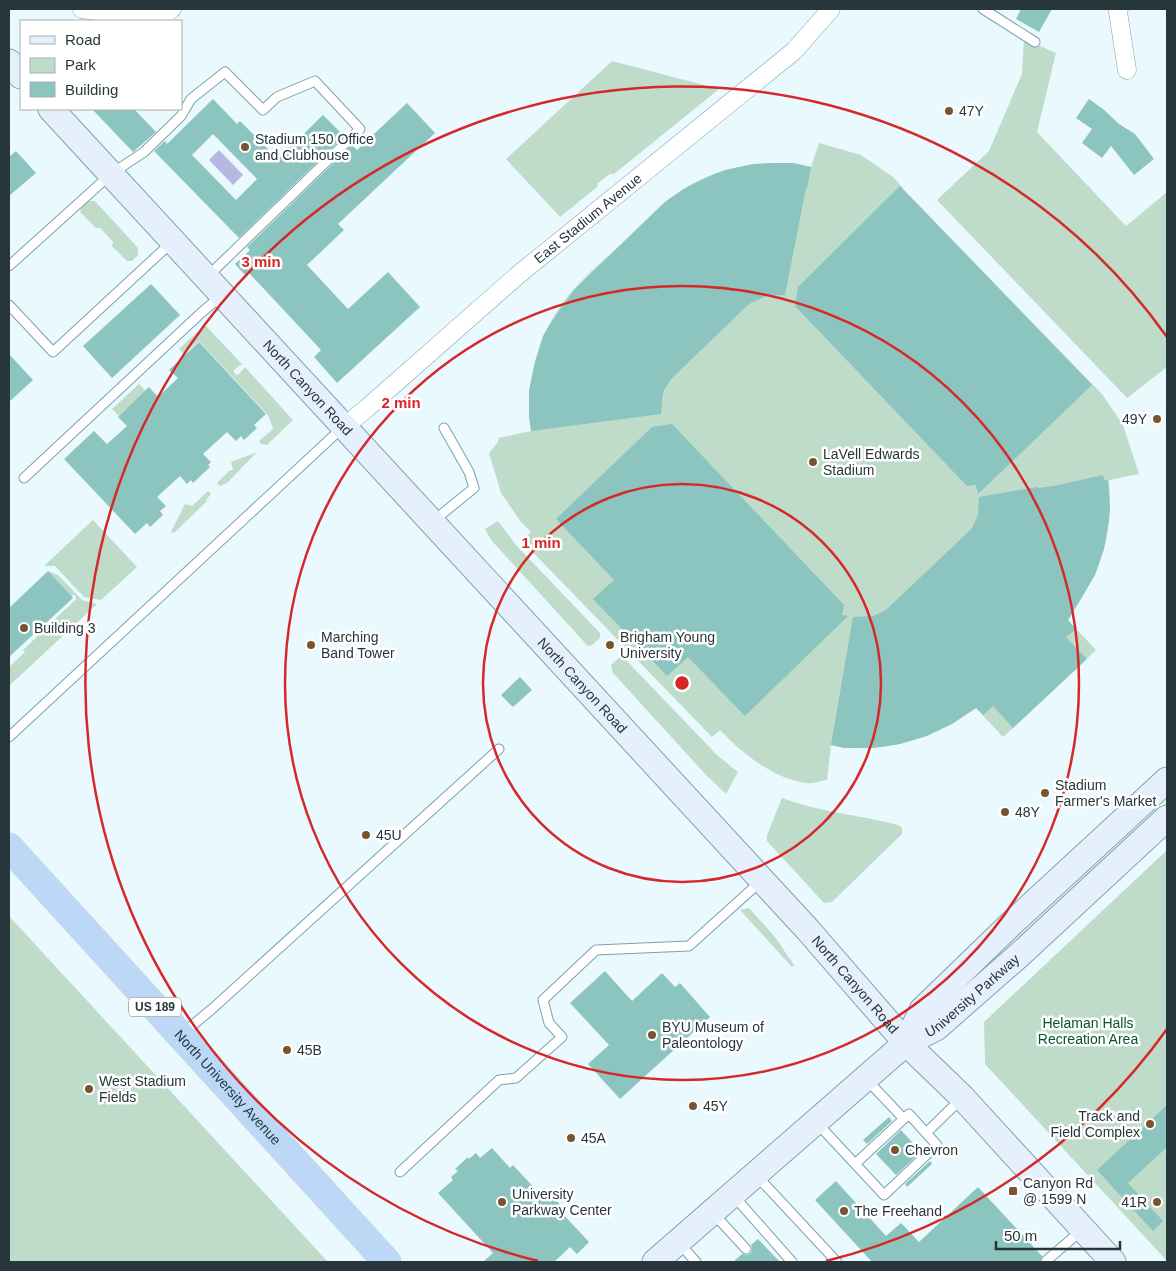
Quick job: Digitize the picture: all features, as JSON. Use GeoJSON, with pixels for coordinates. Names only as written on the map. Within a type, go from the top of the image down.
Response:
{"type":"FeatureCollection","features":[{"type":"Feature","properties":{"kind":"highway","name":"North University Avenue"},"geometry":{"type":"LineString","coordinates":[[9,847],[387,1262]]}},
{"type":"Feature","properties":{"kind":"main road"},"geometry":{"type":"LineString","coordinates":[[9,62],[20,75]]}},
{"type":"Feature","properties":{"kind":"main road","name":"North Canyon Road"},"geometry":{"type":"LineString","coordinates":[[52,110],[808,930],[906,1043],[962,1097],[1083,1229],[1105,1257]]}},
{"type":"Feature","properties":{"kind":"main road"},"geometry":{"type":"LineString","coordinates":[[906,1043],[922,1010],[1012,923],[1167,780]]}},
{"type":"Feature","properties":{"kind":"main road","name":"University Parkway"},"geometry":{"type":"LineString","coordinates":[[655,1262],[906,1043],[936,1028],[1017,957],[1167,818]]}},
{"type":"Feature","properties":{"kind":"street"},"geometry":{"type":"LineString","coordinates":[[82,9],[134,16],[159,17],[172,9]]}},
{"type":"Feature","properties":{"kind":"street","name":"East Stadium Avenue"},"geometry":{"type":"LineString","coordinates":[[344,426],[368,408],[518,275],[794,51],[831,9]]}},
{"type":"Feature","properties":{"kind":"street"},"geometry":{"type":"LineString","coordinates":[[1119,9],[1127,70]]}},
{"type":"Feature","properties":{"kind":"lane"},"geometry":{"type":"LineString","coordinates":[[983,9],[1034,42]]}},
{"type":"Feature","properties":{"kind":"lane"},"geometry":{"type":"LineString","coordinates":[[9,266],[111,174],[144,152],[181,116],[191,99],[224,72],[263,110],[277,97],[315,81],[360,129],[215,286],[201,313],[24,478]]}},
{"type":"Feature","properties":{"kind":"lane"},"geometry":{"type":"LineString","coordinates":[[9,304],[53,352],[173,241]]}},
{"type":"Feature","properties":{"kind":"lane"},"geometry":{"type":"LineString","coordinates":[[9,737],[344,426]]}},
{"type":"Feature","properties":{"kind":"lane"},"geometry":{"type":"LineString","coordinates":[[432,522],[474,488],[469,472],[444,428]]}},
{"type":"Feature","properties":{"kind":"lane"},"geometry":{"type":"LineString","coordinates":[[180,1035],[212,1009],[499,749]]}},
{"type":"Feature","properties":{"kind":"lane"},"geometry":{"type":"LineString","coordinates":[[400,1172],[499,1080],[516,1078],[562,1037],[549,1023],[543,1000],[596,950],[689,946],[762,880]]}},
{"type":"Feature","properties":{"kind":"lane"},"geometry":{"type":"LineString","coordinates":[[865,1078],[904,1119]]}},
{"type":"Feature","properties":{"kind":"lane"},"geometry":{"type":"LineString","coordinates":[[926,1133],[962,1097]]}},
{"type":"Feature","properties":{"kind":"lane"},"geometry":{"type":"LineString","coordinates":[[815,1121],[855,1164],[884,1195],[937,1144],[909,1114],[855,1164]]}},
{"type":"Feature","properties":{"kind":"lane"},"geometry":{"type":"LineString","coordinates":[[755,1174],[837,1262]]}},
{"type":"Feature","properties":{"kind":"lane"},"geometry":{"type":"LineString","coordinates":[[732,1194],[792,1262]]}},
{"type":"Feature","properties":{"kind":"lane"},"geometry":{"type":"LineString","coordinates":[[712,1212],[746,1249]]}},
{"type":"Feature","properties":{"kind":"lane"},"geometry":{"type":"LineString","coordinates":[[1046,1261],[1083,1229]]}},
{"type":"Feature","properties":{"kind":"lane"},"geometry":{"type":"LineString","coordinates":[[678,1242],[696,1262]]}},
{"type":"Feature","properties":{"kind":"green space"},"geometry":{"type":"Polygon","coordinates":[[[1024,39],[1056,53],[1037,132],[1126,226],[1167,192],[1167,367],[1127,398],[937,200],[989,151],[1022,74],[1024,39]]]}},
{"type":"Feature","properties":{"kind":"green space"},"geometry":{"type":"Polygon","coordinates":[[[612,61],[719,89],[614,174],[610,174],[598,183],[597,187],[560,217],[506,159],[612,61]]]}},
{"type":"Feature","properties":{"kind":"green space","name":"LaVell Edwards Stadium"},"geometry":{"type":"Polygon","coordinates":[[[819,143],[861,155],[893,177],[1102,394],[1123,425],[1139,474],[1109,480],[1109,520],[1102,554],[1097,570],[1068,620],[1096,650],[1013,728],[1003,737],[976,708],[942,728],[908,742],[871,748],[831,745],[827,780],[809,783],[795,781],[771,771],[738,748],[720,730],[712,737],[522,541],[531,532],[521,522],[501,493],[489,453],[498,442],[498,438],[531,431],[529,412],[532,374],[543,338],[561,305],[584,278],[653,213],[680,191],[715,174],[733,168],[772,164],[792,164],[811,167],[819,143]]]}},
{"type":"Feature","properties":{"kind":"green space"},"geometry":{"type":"Polygon","coordinates":[[[89,201],[95,201],[138,248],[138,255],[132,261],[127,261],[112,246],[113,242],[100,228],[96,228],[80,212],[81,208],[89,201]]]}},
{"type":"Feature","properties":{"kind":"green space"},"geometry":{"type":"Polygon","coordinates":[[[205,325],[242,364],[234,370],[234,373],[238,375],[245,367],[293,420],[267,445],[261,444],[259,441],[273,429],[268,415],[199,341],[184,354],[179,349],[205,325]]]}},
{"type":"Feature","properties":{"kind":"green space"},"geometry":{"type":"Polygon","coordinates":[[[139,384],[146,391],[119,416],[112,409],[139,384]]]}},
{"type":"Feature","properties":{"kind":"green space"},"geometry":{"type":"Polygon","coordinates":[[[257,452],[227,483],[220,486],[217,483],[229,471],[233,470],[231,462],[257,452]]]}},
{"type":"Feature","properties":{"kind":"green space"},"geometry":{"type":"Polygon","coordinates":[[[208,491],[211,494],[207,501],[174,533],[171,532],[185,504],[192,506],[208,491]]]}},
{"type":"Feature","properties":{"kind":"green space"},"geometry":{"type":"Polygon","coordinates":[[[93,520],[137,567],[101,600],[84,597],[55,566],[44,566],[93,520]]]}},
{"type":"Feature","properties":{"kind":"green space"},"geometry":{"type":"Polygon","coordinates":[[[498,521],[516,545],[600,633],[600,638],[592,645],[588,646],[586,644],[491,540],[485,529],[498,521]]]}},
{"type":"Feature","properties":{"kind":"green space"},"geometry":{"type":"Polygon","coordinates":[[[48,571],[58,575],[82,600],[97,604],[9,686],[9,667],[25,652],[23,650],[76,599],[75,595],[70,596],[48,571]]]}},
{"type":"Feature","properties":{"kind":"green space"},"geometry":{"type":"Polygon","coordinates":[[[620,657],[624,658],[718,756],[738,772],[726,794],[706,775],[613,673],[611,665],[620,657]]]}},
{"type":"Feature","properties":{"kind":"green space"},"geometry":{"type":"Polygon","coordinates":[[[782,798],[810,807],[898,825],[902,828],[902,834],[832,902],[824,903],[767,841],[767,835],[782,798]]]}},
{"type":"Feature","properties":{"kind":"green space","name":"Helaman Halls Recreation Area"},"geometry":{"type":"Polygon","coordinates":[[[1167,850],[1167,1261],[985,1064],[984,1022],[1167,850]]]}},
{"type":"Feature","properties":{"kind":"green space"},"geometry":{"type":"Polygon","coordinates":[[[749,908],[775,937],[794,965],[792,967],[740,910],[749,908]]]}},
{"type":"Feature","properties":{"kind":"green space","name":"West Stadium Fields"},"geometry":{"type":"Polygon","coordinates":[[[9,916],[328,1262],[9,1262],[9,916]]]}},
{"type":"Feature","properties":{"kind":"water"},"geometry":{"type":"Polygon","coordinates":[[[219,150],[243,175],[233,185],[209,160],[219,150]]]}},
{"type":"Feature","properties":{"kind":"building"},"geometry":{"type":"Polygon","coordinates":[[[1021,9],[1052,9],[1039,32],[1016,19],[1021,9]]]}},
{"type":"Feature","properties":{"kind":"building"},"geometry":{"type":"Polygon","coordinates":[[[213,99],[237,124],[240,121],[278,159],[323,115],[344,136],[239,238],[154,151],[165,141],[167,144],[213,99]],[[213,134],[192,155],[236,200],[257,179],[213,134]]]}},
{"type":"Feature","properties":{"kind":"building"},"geometry":{"type":"Polygon","coordinates":[[[1089,99],[1119,124],[1135,134],[1154,159],[1134,175],[1111,146],[1102,158],[1082,143],[1092,129],[1076,118],[1089,99]]]}},
{"type":"Feature","properties":{"kind":"building"},"geometry":{"type":"Polygon","coordinates":[[[407,103],[435,133],[338,224],[344,230],[307,265],[348,309],[388,272],[420,307],[337,383],[314,357],[321,350],[249,273],[246,276],[235,264],[250,250],[247,247],[352,145],[357,150],[407,103]]]}},
{"type":"Feature","properties":{"kind":"building"},"geometry":{"type":"Polygon","coordinates":[[[93,110],[135,110],[156,132],[133,152],[93,110]]]}},
{"type":"Feature","properties":{"kind":"building"},"geometry":{"type":"Polygon","coordinates":[[[16,151],[36,173],[9,196],[9,157],[16,151]]]}},
{"type":"Feature","properties":{"kind":"building"},"geometry":{"type":"Polygon","coordinates":[[[794,163],[811,167],[785,295],[766,296],[749,304],[672,378],[664,390],[661,414],[531,431],[529,390],[535,362],[543,336],[574,290],[665,202],[687,187],[725,170],[753,164],[794,163]]]}},
{"type":"Feature","properties":{"kind":"building"},"geometry":{"type":"Polygon","coordinates":[[[900,186],[1092,385],[978,494],[976,485],[967,486],[795,306],[798,287],[900,186]]]}},
{"type":"Feature","properties":{"kind":"building"},"geometry":{"type":"Polygon","coordinates":[[[151,284],[180,315],[112,378],[83,346],[151,284]]]}},
{"type":"Feature","properties":{"kind":"building"},"geometry":{"type":"Polygon","coordinates":[[[199,342],[266,414],[254,425],[257,428],[244,440],[241,436],[236,441],[227,432],[203,454],[211,462],[208,465],[210,467],[193,483],[191,480],[187,484],[180,476],[157,497],[166,506],[160,511],[163,515],[150,527],[147,523],[135,534],[64,459],[94,431],[107,444],[127,426],[118,417],[149,387],[158,397],[178,378],[169,370],[199,342]]]}},
{"type":"Feature","properties":{"kind":"building"},"geometry":{"type":"Polygon","coordinates":[[[9,354],[33,380],[9,402],[9,354]]]}},
{"type":"Feature","properties":{"kind":"building"},"geometry":{"type":"Polygon","coordinates":[[[672,424],[844,605],[842,615],[848,616],[745,716],[688,657],[667,676],[593,599],[614,580],[556,519],[652,427],[672,424]]]}},
{"type":"Feature","properties":{"kind":"building"},"geometry":{"type":"Polygon","coordinates":[[[1103,475],[1104,480],[1108,480],[1110,507],[1104,549],[1095,575],[1068,620],[1076,629],[1066,637],[1087,659],[1013,728],[993,706],[983,715],[976,708],[952,724],[927,736],[900,744],[872,748],[844,748],[831,745],[853,617],[873,616],[886,610],[967,533],[972,528],[978,515],[979,497],[1054,486],[1103,475]]]}},
{"type":"Feature","properties":{"kind":"building","name":"Building 3"},"geometry":{"type":"Polygon","coordinates":[[[48,571],[73,598],[9,657],[9,608],[48,571]]]}},
{"type":"Feature","properties":{"kind":"building"},"geometry":{"type":"Polygon","coordinates":[[[520,677],[532,690],[513,707],[501,695],[520,677]]]}},
{"type":"Feature","properties":{"kind":"building","name":"BYU Museum of Paleontology"},"geometry":{"type":"Polygon","coordinates":[[[605,971],[632,1001],[662,973],[675,987],[680,983],[710,1017],[620,1099],[588,1064],[609,1045],[570,1003],[605,971]]]}},
{"type":"Feature","properties":{"kind":"building"},"geometry":{"type":"Polygon","coordinates":[[[1167,1105],[1167,1147],[1128,1183],[1163,1221],[1153,1231],[1097,1170],[1167,1105]]]}},
{"type":"Feature","properties":{"kind":"building"},"geometry":{"type":"Polygon","coordinates":[[[889,1117],[892,1121],[867,1144],[863,1140],[889,1117]]]}},
{"type":"Feature","properties":{"kind":"building"},"geometry":{"type":"Polygon","coordinates":[[[901,1130],[921,1152],[896,1175],[876,1154],[901,1130]]]}},
{"type":"Feature","properties":{"kind":"building","name":"University Parkway Center"},"geometry":{"type":"Polygon","coordinates":[[[492,1148],[510,1168],[513,1165],[539,1193],[545,1188],[565,1210],[562,1213],[589,1242],[577,1254],[570,1247],[554,1262],[483,1262],[493,1253],[438,1193],[453,1180],[451,1177],[458,1171],[455,1169],[468,1157],[469,1159],[476,1153],[480,1158],[492,1148]]]}},
{"type":"Feature","properties":{"kind":"building"},"geometry":{"type":"Polygon","coordinates":[[[930,1161],[932,1164],[907,1187],[905,1184],[930,1161]]]}},
{"type":"Feature","properties":{"kind":"building"},"geometry":{"type":"Polygon","coordinates":[[[836,1181],[886,1236],[901,1223],[919,1242],[978,1187],[1042,1256],[1040,1262],[872,1262],[815,1200],[836,1181]]]}},
{"type":"Feature","properties":{"kind":"building"},"geometry":{"type":"Polygon","coordinates":[[[758,1239],[780,1262],[733,1262],[742,1254],[747,1255],[751,1253],[751,1245],[758,1239]]]}},
{"type":"Feature","properties":{"kind":"place","name":"47Y"},"geometry":{"type":"Point","coordinates":[949,111]}},
{"type":"Feature","properties":{"kind":"place","name":"Stadium 150 Office and Clubhouse"},"geometry":{"type":"Point","coordinates":[245,147]}},
{"type":"Feature","properties":{"kind":"place","name":"49Y"},"geometry":{"type":"Point","coordinates":[1157,419]}},
{"type":"Feature","properties":{"kind":"place","name":"LaVell Edwards Stadium"},"geometry":{"type":"Point","coordinates":[813,462]}},
{"type":"Feature","properties":{"kind":"place","name":"Building 3"},"geometry":{"type":"Point","coordinates":[24,628]}},
{"type":"Feature","properties":{"kind":"place","name":"Marching Band Tower"},"geometry":{"type":"Point","coordinates":[311,645]}},
{"type":"Feature","properties":{"kind":"place","name":"Brigham Young University"},"geometry":{"type":"Point","coordinates":[610,645]}},
{"type":"Feature","properties":{"kind":"place","name":"Stadium Farmer's Market"},"geometry":{"type":"Point","coordinates":[1045,793]}},
{"type":"Feature","properties":{"kind":"place","name":"48Y"},"geometry":{"type":"Point","coordinates":[1005,812]}},
{"type":"Feature","properties":{"kind":"place","name":"45U"},"geometry":{"type":"Point","coordinates":[366,835]}},
{"type":"Feature","properties":{"kind":"place","name":"BYU Museum of Paleontology"},"geometry":{"type":"Point","coordinates":[652,1035]}},
{"type":"Feature","properties":{"kind":"place","name":"45B"},"geometry":{"type":"Point","coordinates":[287,1050]}},
{"type":"Feature","properties":{"kind":"place","name":"West Stadium Fields"},"geometry":{"type":"Point","coordinates":[89,1089]}},
{"type":"Feature","properties":{"kind":"place","name":"45Y"},"geometry":{"type":"Point","coordinates":[693,1106]}},
{"type":"Feature","properties":{"kind":"place","name":"Track and Field Complex"},"geometry":{"type":"Point","coordinates":[1150,1124]}},
{"type":"Feature","properties":{"kind":"place","name":"45A"},"geometry":{"type":"Point","coordinates":[571,1138]}},
{"type":"Feature","properties":{"kind":"place","name":"Chevron"},"geometry":{"type":"Point","coordinates":[895,1150]}},
{"type":"Feature","properties":{"kind":"place","name":"Canyon Rd @ 1599 N"},"geometry":{"type":"Point","coordinates":[1013,1191]}},
{"type":"Feature","properties":{"kind":"place","name":"University Parkway Center"},"geometry":{"type":"Point","coordinates":[502,1202]}},
{"type":"Feature","properties":{"kind":"place","name":"41R"},"geometry":{"type":"Point","coordinates":[1157,1202]}},
{"type":"Feature","properties":{"kind":"place","name":"The Freehand"},"geometry":{"type":"Point","coordinates":[844,1211]}}]}
